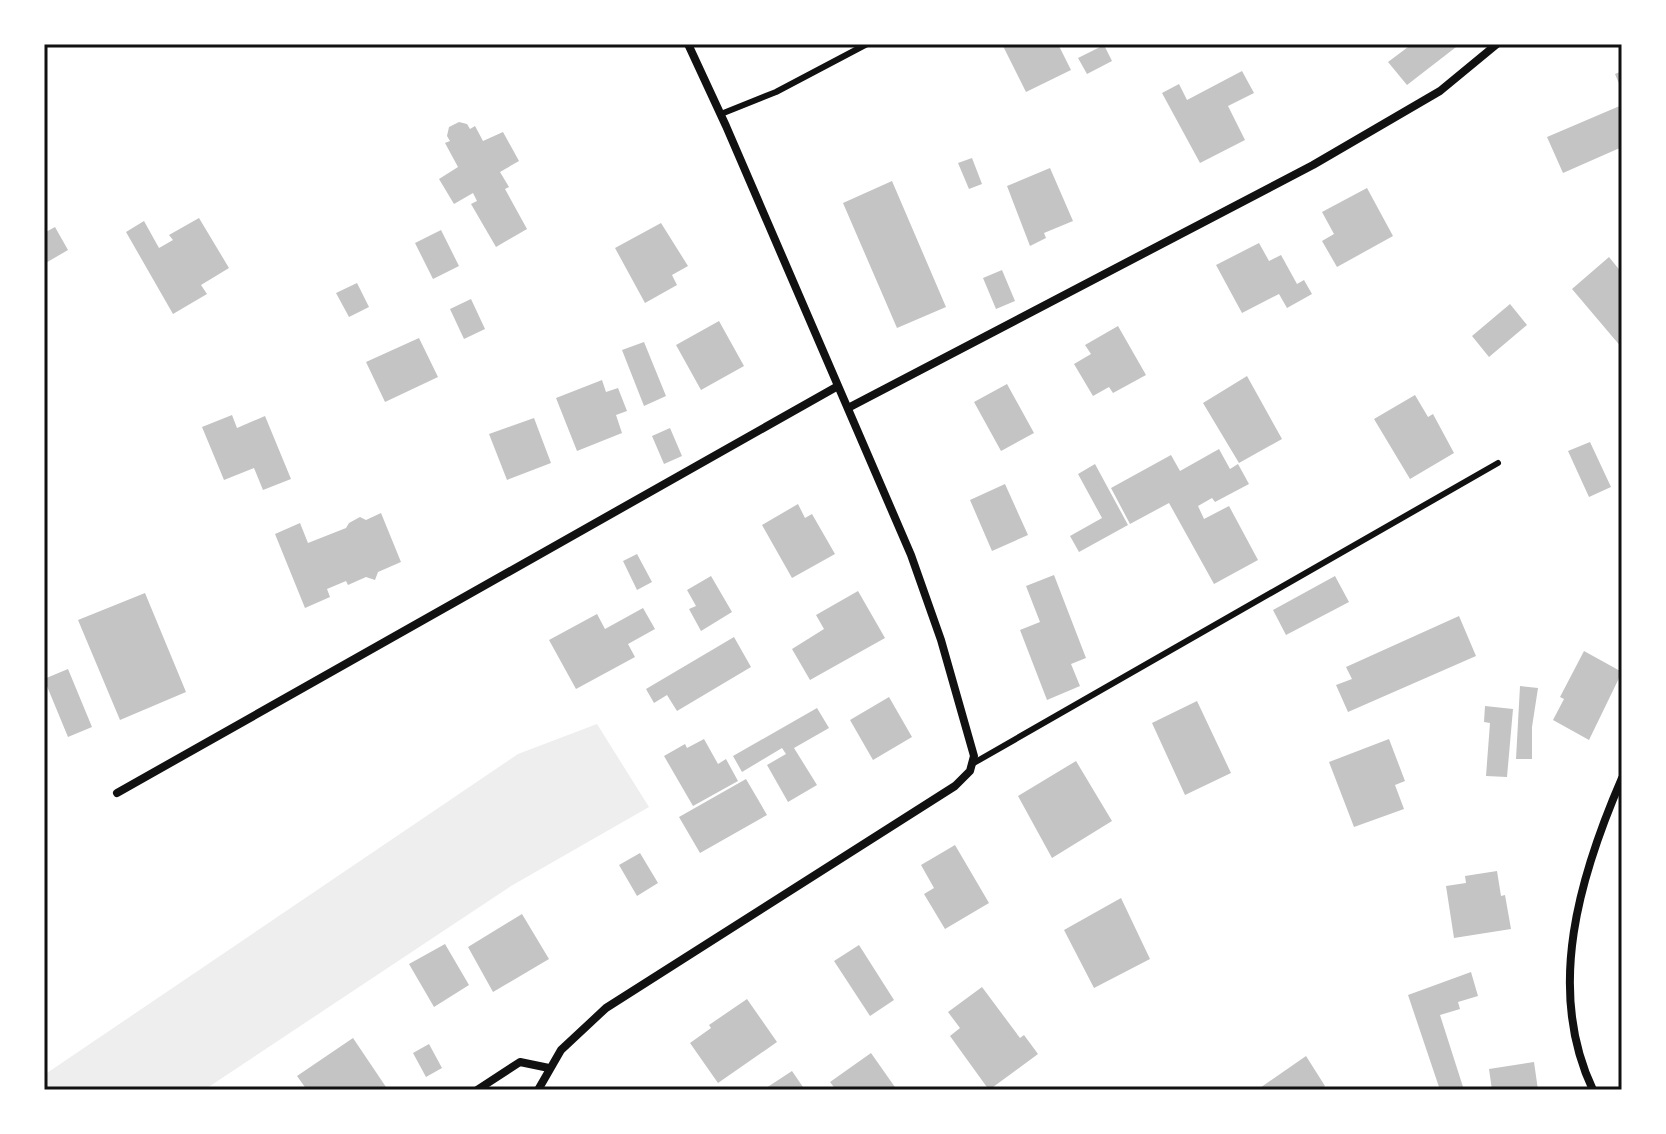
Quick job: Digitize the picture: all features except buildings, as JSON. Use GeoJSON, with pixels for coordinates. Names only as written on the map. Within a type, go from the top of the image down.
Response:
{"type":"FeatureCollection","features":[{"type":"Feature","properties":{"kind":"street"},"geometry":{"type":"LineString","coordinates":[[538,1090],[561,1050],[586,1025],[631,990],[938,797],[964,778],[974,756],[930,606],[848,408],[688,44]]}},
{"type":"Feature","properties":{"kind":"street"},"geometry":{"type":"LineString","coordinates":[[848,408],[1313,165],[1440,91],[1497,44]]}},
{"type":"Feature","properties":{"kind":"street"},"geometry":{"type":"LineString","coordinates":[[117,793],[838,386]]}},
{"type":"Feature","properties":{"kind":"street"},"geometry":{"type":"LineString","coordinates":[[1593,1090],[1574,1042],[1571,1023],[1572,938],[1587,871],[1622,778]]}},
{"type":"Feature","properties":{"kind":"street"},"geometry":{"type":"LineString","coordinates":[[477,1090],[520,1062],[549,1068]]}},
{"type":"Feature","properties":{"kind":"lane"},"geometry":{"type":"LineString","coordinates":[[721,114],[776,92],[867,44]]}},
{"type":"Feature","properties":{"kind":"lane"},"geometry":{"type":"LineString","coordinates":[[972,764],[1498,463]]}},
{"type":"Feature","properties":{"kind":"shaded area"},"geometry":{"type":"Polygon","coordinates":[[[597,724],[649,807],[511,886],[204,1090],[44,1090],[44,1075],[518,754],[597,724]]]}}]}
